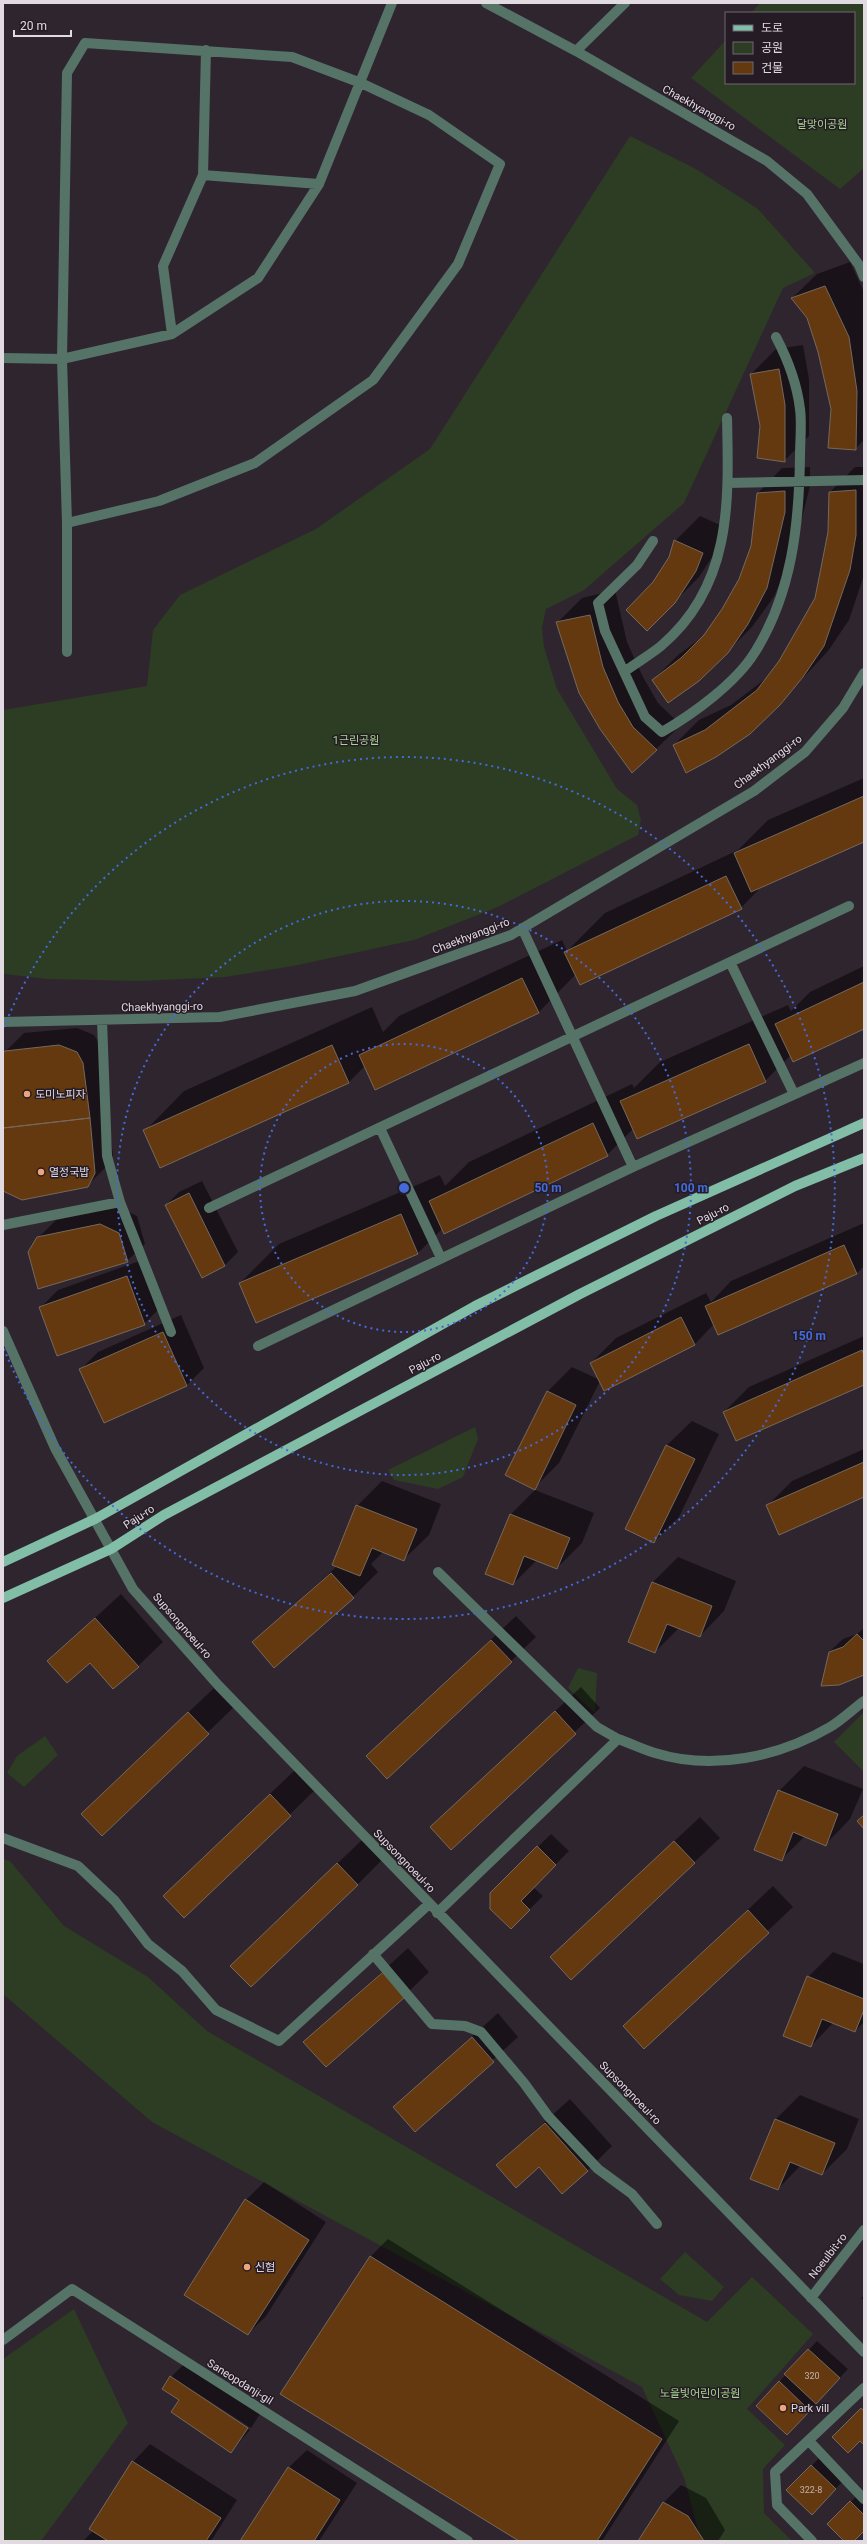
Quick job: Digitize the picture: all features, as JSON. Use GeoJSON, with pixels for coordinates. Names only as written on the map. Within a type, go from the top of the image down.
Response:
{"type":"FeatureCollection","features":[{"type":"Feature","properties":{"kind":"main road","name":"Paju-ro"},"geometry":{"type":"LineString","coordinates":[[3,1562],[96,1519],[475,1306],[656,1216],[864,1123]]}},
{"type":"Feature","properties":{"kind":"main road","name":"Paju-ro"},"geometry":{"type":"LineString","coordinates":[[3,1598],[111,1550],[164,1515],[580,1294],[795,1186],[864,1158]]}},
{"type":"Feature","properties":{"kind":"street"},"geometry":{"type":"LineString","coordinates":[[3,358],[62,359],[172,334],[258,278],[319,184],[392,3]]}},
{"type":"Feature","properties":{"kind":"street","name":"Chaekhyanggi-ro"},"geometry":{"type":"LineString","coordinates":[[486,3],[576,51],[767,161],[807,194],[859,265],[864,277]]}},
{"type":"Feature","properties":{"kind":"street"},"geometry":{"type":"LineString","coordinates":[[576,51],[625,3]]}},
{"type":"Feature","properties":{"kind":"street"},"geometry":{"type":"LineString","coordinates":[[67,523],[159,501],[255,463],[373,380],[458,264],[500,164],[429,115],[361,83],[292,57],[85,43],[67,73],[62,359],[67,523],[67,652]]}},
{"type":"Feature","properties":{"kind":"street"},"geometry":{"type":"LineString","coordinates":[[172,334],[163,266],[203,174],[206,50]]}},
{"type":"Feature","properties":{"kind":"street"},"geometry":{"type":"LineString","coordinates":[[203,174],[319,184]]}},
{"type":"Feature","properties":{"kind":"street"},"geometry":{"type":"LineString","coordinates":[[653,541],[637,565],[598,603],[605,631],[645,716],[662,732],[686,718],[722,688],[755,653],[781,603],[797,537],[800,482],[800,408],[786,357],[776,337]]}},
{"type":"Feature","properties":{"kind":"street"},"geometry":{"type":"LineString","coordinates":[[624,672],[662,645],[693,612],[710,582],[722,539],[728,483],[727,418]]}},
{"type":"Feature","properties":{"kind":"street"},"geometry":{"type":"LineString","coordinates":[[728,483],[864,480]]}},
{"type":"Feature","properties":{"kind":"street","name":"Chaekhyanggi-ro"},"geometry":{"type":"LineString","coordinates":[[3,1022],[220,1017],[355,991],[510,935],[754,790],[806,752],[843,708],[864,673]]}},
{"type":"Feature","properties":{"kind":"street"},"geometry":{"type":"LineString","coordinates":[[209,1208],[380,1128],[572,1035],[849,906]]}},
{"type":"Feature","properties":{"kind":"street"},"geometry":{"type":"LineString","coordinates":[[522,928],[633,1167]]}},
{"type":"Feature","properties":{"kind":"street"},"geometry":{"type":"LineString","coordinates":[[730,962],[794,1094]]}},
{"type":"Feature","properties":{"kind":"street"},"geometry":{"type":"LineString","coordinates":[[102,1020],[107,1156],[120,1202],[171,1332]]}},
{"type":"Feature","properties":{"kind":"street"},"geometry":{"type":"LineString","coordinates":[[258,1346],[633,1167],[864,1063]]}},
{"type":"Feature","properties":{"kind":"street"},"geometry":{"type":"LineString","coordinates":[[380,1128],[441,1258]]}},
{"type":"Feature","properties":{"kind":"street"},"geometry":{"type":"LineString","coordinates":[[3,1225],[120,1202]]}},
{"type":"Feature","properties":{"kind":"street","name":"Supsongnoeul-ro"},"geometry":{"type":"LineString","coordinates":[[3,1331],[55,1448],[96,1519],[111,1550],[133,1589],[218,1685],[864,2352]]}},
{"type":"Feature","properties":{"kind":"street"},"geometry":{"type":"LineString","coordinates":[[438,1572],[597,1727],[618,1739],[656,1753],[696,1760],[727,1761],[753,1757],[792,1746],[831,1726],[864,1701]]}},
{"type":"Feature","properties":{"kind":"street"},"geometry":{"type":"LineString","coordinates":[[437,1912],[618,1739]]}},
{"type":"Feature","properties":{"kind":"street"},"geometry":{"type":"LineString","coordinates":[[3,1838],[78,1866],[116,1901],[148,1944],[182,1971],[216,2010],[279,2041],[429,1904]]}},
{"type":"Feature","properties":{"kind":"street"},"geometry":{"type":"LineString","coordinates":[[373,1954],[432,2024],[465,2026],[481,2032],[524,2083],[548,2116],[598,2169],[632,2194],[657,2224]]}},
{"type":"Feature","properties":{"kind":"street","name":"Noeulbit-ro"},"geometry":{"type":"LineString","coordinates":[[811,2298],[864,2231]]}},
{"type":"Feature","properties":{"kind":"street","name":"Saneopdanji-gil"},"geometry":{"type":"LineString","coordinates":[[3,2340],[72,2289],[468,2541]]}},
{"type":"Feature","properties":{"kind":"street"},"geometry":{"type":"LineString","coordinates":[[812,2541],[777,2505],[775,2472],[864,2388]]}},
{"type":"Feature","properties":{"kind":"street"},"geometry":{"type":"LineString","coordinates":[[808,2441],[864,2499]]}},
{"type":"Feature","properties":{"kind":"green space","name":"달맞이공원"},"geometry":{"type":"Polygon","coordinates":[[[760,3],[864,3],[864,168],[840,189],[691,78],[725,41],[725,84],[855,84],[855,12],[752,12],[760,3]]]}},
{"type":"Feature","properties":{"kind":"green space","name":"1근린공원"},"geometry":{"type":"Polygon","coordinates":[[[630,136],[696,169],[758,209],[815,273],[783,288],[684,503],[584,590],[546,609],[542,628],[544,647],[557,689],[617,789],[637,805],[641,820],[638,835],[498,907],[414,940],[293,966],[225,977],[139,981],[47,979],[3,973],[3,710],[147,686],[153,630],[180,595],[316,529],[430,449],[630,136]]]}},
{"type":"Feature","properties":{"kind":"green space"},"geometry":{"type":"Polygon","coordinates":[[[475,1427],[478,1439],[463,1477],[438,1489],[394,1480],[388,1470],[475,1427]]]}},
{"type":"Feature","properties":{"kind":"green space"},"geometry":{"type":"Polygon","coordinates":[[[578,1668],[597,1673],[595,1713],[568,1688],[578,1668]]]}},
{"type":"Feature","properties":{"kind":"green space"},"geometry":{"type":"Polygon","coordinates":[[[864,1712],[864,1772],[834,1742],[864,1712]]]}},
{"type":"Feature","properties":{"kind":"green space"},"geometry":{"type":"Polygon","coordinates":[[[45,1736],[58,1755],[24,1787],[7,1773],[17,1756],[45,1736]]]}},
{"type":"Feature","properties":{"kind":"green space","name":"노을빛어린이공원"},"geometry":{"type":"Polygon","coordinates":[[[3,1859],[10,1861],[64,1926],[148,1977],[207,2031],[707,2322],[752,2277],[813,2334],[747,2409],[785,2445],[763,2469],[764,2513],[792,2541],[701,2541],[685,2480],[642,2387],[152,2122],[3,1994],[3,1859]]]}},
{"type":"Feature","properties":{"kind":"green space"},"geometry":{"type":"Polygon","coordinates":[[[685,2252],[724,2287],[712,2301],[679,2295],[660,2279],[685,2252]]]}},
{"type":"Feature","properties":{"kind":"green space"},"geometry":{"type":"Polygon","coordinates":[[[74,2309],[128,2423],[41,2541],[3,2541],[3,2359],[74,2309]]]}},
{"type":"Feature","properties":{"kind":"building"},"geometry":{"type":"Polygon","coordinates":[[[825,286],[849,337],[857,391],[856,450],[828,448],[831,409],[818,352],[807,318],[791,298],[825,286]]]}},
{"type":"Feature","properties":{"kind":"building"},"geometry":{"type":"Polygon","coordinates":[[[779,369],[785,405],[785,462],[757,458],[760,426],[750,374],[779,369]]]}},
{"type":"Feature","properties":{"kind":"building"},"geometry":{"type":"Polygon","coordinates":[[[856,490],[856,535],[850,570],[824,646],[803,677],[780,705],[750,734],[716,757],[686,773],[673,745],[705,730],[757,690],[779,661],[815,598],[828,532],[829,492],[856,490]]]}},
{"type":"Feature","properties":{"kind":"building"},"geometry":{"type":"Polygon","coordinates":[[[785,491],[785,512],[767,588],[748,624],[728,653],[699,681],[668,703],[652,680],[681,658],[704,635],[722,609],[739,579],[751,546],[757,493],[785,491]]]}},
{"type":"Feature","properties":{"kind":"building"},"geometry":{"type":"Polygon","coordinates":[[[674,540],[703,553],[696,571],[675,603],[647,631],[626,610],[653,582],[669,557],[674,540]]]}},
{"type":"Feature","properties":{"kind":"building"},"geometry":{"type":"Polygon","coordinates":[[[590,615],[603,667],[618,702],[633,727],[657,750],[632,773],[600,729],[579,693],[556,622],[590,615]]]}},
{"type":"Feature","properties":{"kind":"building"},"geometry":{"type":"Polygon","coordinates":[[[864,796],[864,842],[751,892],[734,853],[864,796]]]}},
{"type":"Feature","properties":{"kind":"building"},"geometry":{"type":"Polygon","coordinates":[[[726,876],[742,909],[580,985],[564,952],[726,876]]]}},
{"type":"Feature","properties":{"kind":"building"},"geometry":{"type":"Polygon","coordinates":[[[522,978],[539,1013],[375,1090],[359,1055],[522,978]]]}},
{"type":"Feature","properties":{"kind":"building"},"geometry":{"type":"Polygon","coordinates":[[[864,982],[864,1029],[793,1062],[775,1024],[864,982]]]}},
{"type":"Feature","properties":{"kind":"building"},"geometry":{"type":"Polygon","coordinates":[[[749,1044],[766,1082],[637,1139],[620,1101],[749,1044]]]}},
{"type":"Feature","properties":{"kind":"building"},"geometry":{"type":"Polygon","coordinates":[[[59,1045],[77,1052],[83,1063],[90,1118],[3,1128],[3,1053],[5,1051],[59,1045]]]}},
{"type":"Feature","properties":{"kind":"building"},"geometry":{"type":"Polygon","coordinates":[[[332,1045],[349,1083],[160,1168],[143,1130],[332,1045]]]}},
{"type":"Feature","properties":{"kind":"building"},"geometry":{"type":"Polygon","coordinates":[[[90,1118],[95,1173],[88,1187],[22,1200],[3,1191],[3,1128],[90,1118]]]}},
{"type":"Feature","properties":{"kind":"building"},"geometry":{"type":"Polygon","coordinates":[[[593,1123],[608,1156],[444,1234],[429,1201],[593,1123]]]}},
{"type":"Feature","properties":{"kind":"building"},"geometry":{"type":"Polygon","coordinates":[[[189,1193],[225,1266],[202,1278],[165,1205],[189,1193]]]}},
{"type":"Feature","properties":{"kind":"building"},"geometry":{"type":"Polygon","coordinates":[[[401,1214],[418,1254],[256,1323],[239,1283],[401,1214]]]}},
{"type":"Feature","properties":{"kind":"building"},"geometry":{"type":"Polygon","coordinates":[[[100,1224],[119,1233],[128,1262],[38,1289],[28,1252],[37,1237],[100,1224]]]}},
{"type":"Feature","properties":{"kind":"building"},"geometry":{"type":"Polygon","coordinates":[[[844,1245],[857,1274],[718,1335],[705,1306],[844,1245]]]}},
{"type":"Feature","properties":{"kind":"building"},"geometry":{"type":"Polygon","coordinates":[[[127,1276],[145,1325],[57,1356],[39,1307],[127,1276]]]}},
{"type":"Feature","properties":{"kind":"building"},"geometry":{"type":"Polygon","coordinates":[[[681,1317],[695,1345],[604,1391],[590,1363],[681,1317]]]}},
{"type":"Feature","properties":{"kind":"building"},"geometry":{"type":"Polygon","coordinates":[[[163,1332],[187,1386],[104,1423],[79,1369],[163,1332]]]}},
{"type":"Feature","properties":{"kind":"building"},"geometry":{"type":"Polygon","coordinates":[[[862,1350],[864,1355],[864,1385],[736,1441],[723,1412],[862,1350]]]}},
{"type":"Feature","properties":{"kind":"building"},"geometry":{"type":"Polygon","coordinates":[[[547,1391],[576,1405],[535,1490],[505,1475],[547,1391]]]}},
{"type":"Feature","properties":{"kind":"building"},"geometry":{"type":"Polygon","coordinates":[[[666,1445],[695,1459],[654,1543],[625,1529],[666,1445]]]}},
{"type":"Feature","properties":{"kind":"building"},"geometry":{"type":"Polygon","coordinates":[[[864,1462],[864,1497],[779,1535],[766,1505],[864,1462]]]}},
{"type":"Feature","properties":{"kind":"building"},"geometry":{"type":"Polygon","coordinates":[[[356,1505],[417,1529],[404,1561],[372,1548],[360,1576],[332,1565],[356,1505]]]}},
{"type":"Feature","properties":{"kind":"building"},"geometry":{"type":"Polygon","coordinates":[[[510,1514],[570,1538],[557,1569],[524,1556],[513,1585],[485,1574],[510,1514]]]}},
{"type":"Feature","properties":{"kind":"building"},"geometry":{"type":"Polygon","coordinates":[[[331,1573],[354,1598],[274,1668],[252,1642],[331,1573]]]}},
{"type":"Feature","properties":{"kind":"building"},"geometry":{"type":"Polygon","coordinates":[[[652,1582],[712,1606],[700,1637],[667,1624],[655,1653],[628,1642],[652,1582]]]}},
{"type":"Feature","properties":{"kind":"building"},"geometry":{"type":"Polygon","coordinates":[[[95,1618],[139,1667],[113,1689],[90,1663],[67,1683],[47,1661],[95,1618]]]}},
{"type":"Feature","properties":{"kind":"building"},"geometry":{"type":"Polygon","coordinates":[[[857,1634],[864,1641],[864,1675],[839,1685],[821,1686],[829,1652],[843,1647],[857,1634]]]}},
{"type":"Feature","properties":{"kind":"building"},"geometry":{"type":"Polygon","coordinates":[[[491,1640],[512,1662],[387,1779],[366,1756],[491,1640]]]}},
{"type":"Feature","properties":{"kind":"building"},"geometry":{"type":"Polygon","coordinates":[[[555,1711],[576,1734],[451,1850],[430,1827],[555,1711]]]}},
{"type":"Feature","properties":{"kind":"building"},"geometry":{"type":"Polygon","coordinates":[[[188,1712],[209,1734],[102,1836],[81,1814],[188,1712]]]}},
{"type":"Feature","properties":{"kind":"building"},"geometry":{"type":"Polygon","coordinates":[[[778,1790],[838,1814],[826,1846],[793,1832],[782,1861],[754,1850],[778,1790]]]}},
{"type":"Feature","properties":{"kind":"building"},"geometry":{"type":"Polygon","coordinates":[[[270,1794],[291,1816],[184,1918],[163,1896],[270,1794]]]}},
{"type":"Feature","properties":{"kind":"building"},"geometry":{"type":"Polygon","coordinates":[[[864,1815],[864,1829],[857,1821],[864,1815]]]}},
{"type":"Feature","properties":{"kind":"building"},"geometry":{"type":"Polygon","coordinates":[[[674,1841],[695,1863],[571,1980],[550,1957],[674,1841]]]}},
{"type":"Feature","properties":{"kind":"building"},"geometry":{"type":"Polygon","coordinates":[[[537,1846],[556,1865],[521,1901],[530,1910],[511,1929],[490,1909],[490,1893],[537,1846]]]}},
{"type":"Feature","properties":{"kind":"building"},"geometry":{"type":"Polygon","coordinates":[[[337,1863],[358,1885],[251,1987],[230,1966],[337,1863]]]}},
{"type":"Feature","properties":{"kind":"building"},"geometry":{"type":"Polygon","coordinates":[[[748,1910],[769,1933],[644,2049],[623,2026],[748,1910]]]}},
{"type":"Feature","properties":{"kind":"building"},"geometry":{"type":"Polygon","coordinates":[[[383,1972],[405,1997],[326,2067],[303,2042],[383,1972]]]}},
{"type":"Feature","properties":{"kind":"building"},"geometry":{"type":"Polygon","coordinates":[[[807,1976],[864,1999],[864,2010],[855,2032],[822,2019],[811,2047],[783,2036],[807,1976]]]}},
{"type":"Feature","properties":{"kind":"building"},"geometry":{"type":"Polygon","coordinates":[[[472,2037],[494,2062],[415,2132],[393,2107],[472,2037]]]}},
{"type":"Feature","properties":{"kind":"building"},"geometry":{"type":"Polygon","coordinates":[[[775,2119],[835,2143],[822,2175],[790,2162],[778,2190],[750,2179],[775,2119]]]}},
{"type":"Feature","properties":{"kind":"building"},"geometry":{"type":"Polygon","coordinates":[[[545,2123],[588,2171],[562,2194],[539,2167],[516,2188],[496,2165],[545,2123]]]}},
{"type":"Feature","properties":{"kind":"building","name":"신협"},"geometry":{"type":"Polygon","coordinates":[[[245,2199],[309,2240],[248,2335],[184,2295],[245,2199]]]}},
{"type":"Feature","properties":{"kind":"building"},"geometry":{"type":"Polygon","coordinates":[[[370,2256],[662,2439],[597,2541],[519,2541],[280,2394],[370,2256]]]}},
{"type":"Feature","properties":{"kind":"building"},"geometry":{"type":"Polygon","coordinates":[[[808,2349],[840,2378],[816,2404],[784,2374],[808,2349]]]}},
{"type":"Feature","properties":{"kind":"building"},"geometry":{"type":"Polygon","coordinates":[[[170,2376],[248,2428],[231,2453],[171,2412],[179,2400],[162,2389],[170,2376]]]}},
{"type":"Feature","properties":{"kind":"building","name":"Park vill"},"geometry":{"type":"Polygon","coordinates":[[[779,2381],[810,2411],[787,2435],[756,2406],[779,2381]]]}},
{"type":"Feature","properties":{"kind":"building"},"geometry":{"type":"Polygon","coordinates":[[[861,2408],[864,2411],[864,2445],[860,2441],[848,2453],[832,2437],[861,2408]]]}},
{"type":"Feature","properties":{"kind":"building"},"geometry":{"type":"Polygon","coordinates":[[[132,2461],[221,2518],[206,2541],[108,2541],[89,2529],[132,2461]]]}},
{"type":"Feature","properties":{"kind":"building"},"geometry":{"type":"Polygon","coordinates":[[[811,2465],[836,2489],[812,2515],[786,2490],[811,2465]]]}},
{"type":"Feature","properties":{"kind":"building"},"geometry":{"type":"Polygon","coordinates":[[[288,2467],[340,2500],[314,2541],[240,2541],[288,2467]]]}},
{"type":"Feature","properties":{"kind":"building"},"geometry":{"type":"Polygon","coordinates":[[[850,2501],[864,2515],[864,2531],[854,2541],[844,2541],[827,2524],[850,2501]]]}},
{"type":"Feature","properties":{"kind":"building"},"geometry":{"type":"Polygon","coordinates":[[[663,2502],[688,2516],[704,2541],[638,2541],[663,2502]]]}},
{"type":"Feature","properties":{"kind":"place","name":"도미노피자"},"geometry":{"type":"Point","coordinates":[27,1094]}},
{"type":"Feature","properties":{"kind":"place","name":"열정국밥"},"geometry":{"type":"Point","coordinates":[41,1172]}},
{"type":"Feature","properties":{"kind":"place","name":"신협"},"geometry":{"type":"Point","coordinates":[247,2267]}},
{"type":"Feature","properties":{"kind":"place","name":"Park vill"},"geometry":{"type":"Point","coordinates":[783,2408]}}]}
